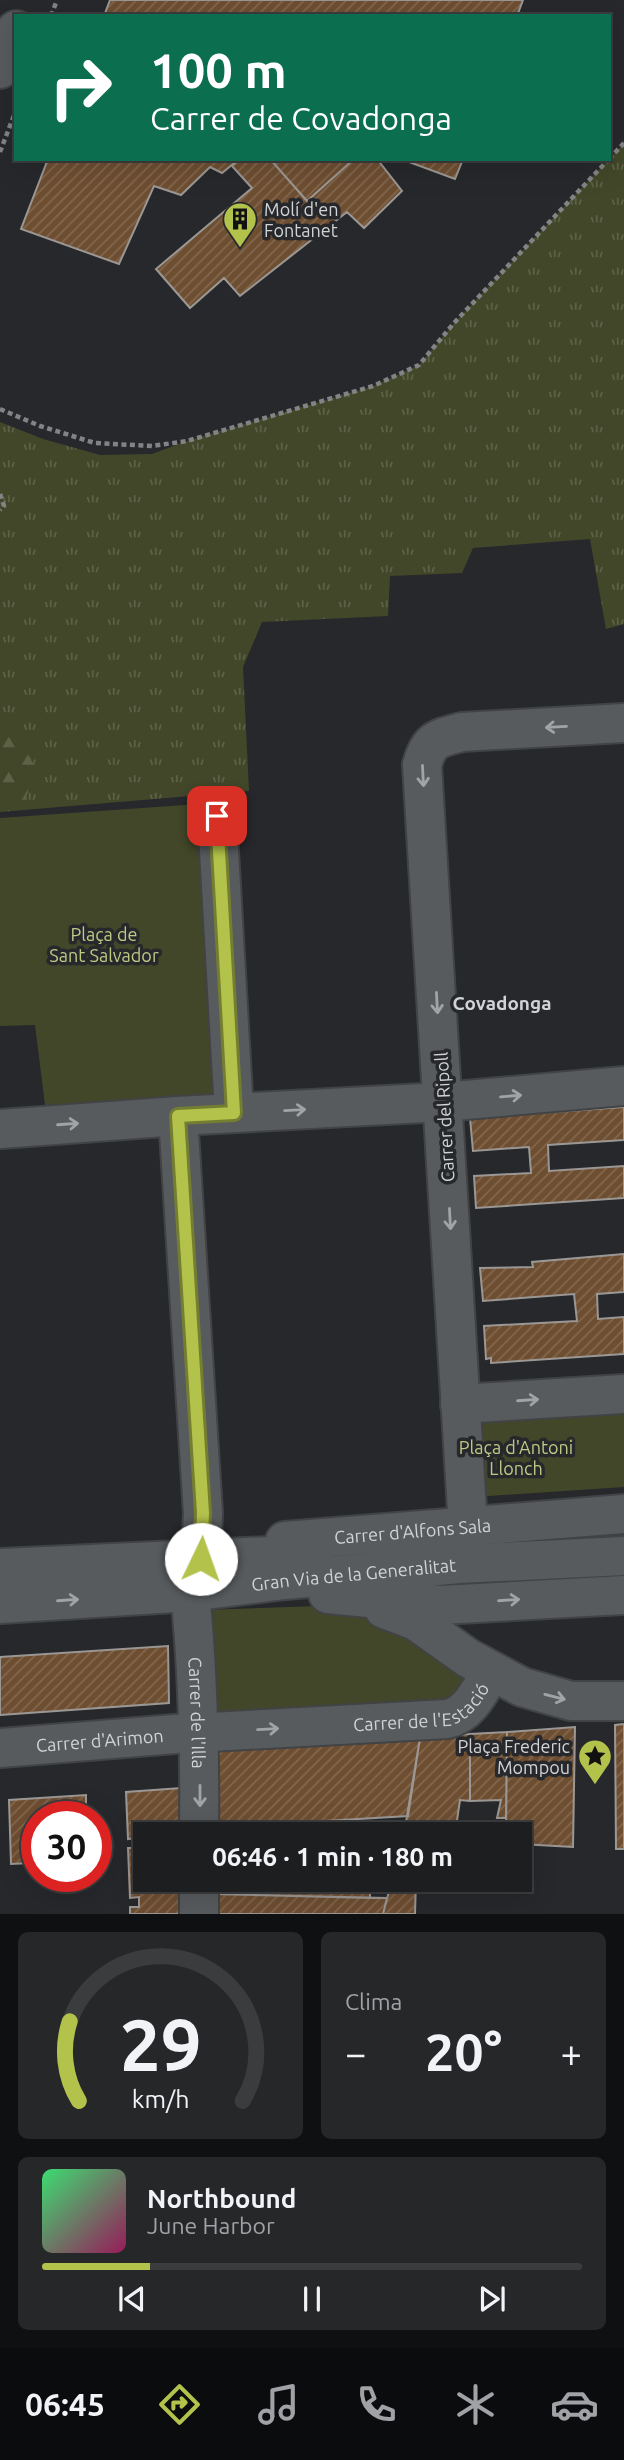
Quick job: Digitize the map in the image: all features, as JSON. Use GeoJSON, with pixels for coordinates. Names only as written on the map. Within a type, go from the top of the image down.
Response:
{"type":"FeatureCollection","features":[{"type":"Feature","properties":{"kind":"street"},"geometry":{"type":"LineString","coordinates":[[0,69],[14,35]]}},
{"type":"Feature","properties":{"kind":"street","name":"Carrer del Ripoll"},"geometry":{"type":"LineString","coordinates":[[468,1527],[422,765],[427,748],[439,738],[462,732],[624,723]]}},
{"type":"Feature","properties":{"kind":"street"},"geometry":{"type":"LineString","coordinates":[[217,816],[234,1113]]}},
{"type":"Feature","properties":{"kind":"street"},"geometry":{"type":"LineString","coordinates":[[0,1129],[178,1116],[443,1102],[624,1086]]}},
{"type":"Feature","properties":{"kind":"street","name":"Carrer de l'Illa"},"geometry":{"type":"LineString","coordinates":[[178,1116],[202,1499],[196,1652],[200,1822]]}},
{"type":"Feature","properties":{"kind":"street"},"geometry":{"type":"LineString","coordinates":[[460,1404],[624,1394]]}},
{"type":"Feature","properties":{"kind":"street","name":"Carrer d'Alfons Sala"},"geometry":{"type":"LineString","coordinates":[[200,1580],[286,1540],[624,1514]]}},
{"type":"Feature","properties":{"kind":"street","name":"Gran Via de la Generalitat"},"geometry":{"type":"LineString","coordinates":[[0,1604],[200,1580],[624,1536]]}},
{"type":"Feature","properties":{"kind":"street","name":"Gran Via de la Generalitat"},"geometry":{"type":"LineString","coordinates":[[0,1568],[200,1580],[285,1580],[459,1564],[624,1556]]}},
{"type":"Feature","properties":{"kind":"street"},"geometry":{"type":"LineString","coordinates":[[200,1580],[441,1605],[624,1595]]}},
{"type":"Feature","properties":{"kind":"street"},"geometry":{"type":"LineString","coordinates":[[340,1595],[416,1620],[491,1672]]}},
{"type":"Feature","properties":{"kind":"street","name":"Carrer de l'Estació"},"geometry":{"type":"LineString","coordinates":[[200,1733],[447,1719],[456,1717],[465,1710],[476,1698],[491,1672],[522,1687],[571,1701],[624,1701]]}},
{"type":"Feature","properties":{"kind":"street","name":"Carrer d'Arimon"},"geometry":{"type":"LineString","coordinates":[[0,1748],[200,1733]]}},
{"type":"Feature","properties":{"kind":"street"},"geometry":{"type":"LineString","coordinates":[[199,1892],[199,1914]]}},
{"type":"Feature","properties":{"kind":"path"},"geometry":{"type":"LineString","coordinates":[[0,152],[14,115]]}},
{"type":"Feature","properties":{"kind":"path"},"geometry":{"type":"LineString","coordinates":[[611,157],[624,143]]}},
{"type":"Feature","properties":{"kind":"path"},"geometry":{"type":"LineString","coordinates":[[0,409],[40,426],[95,443],[152,446],[187,441],[373,386],[419,365],[454,323],[607,161]]}},
{"type":"Feature","properties":{"kind":"path"},"geometry":{"type":"LineString","coordinates":[[0,494],[4,506],[0,510]]}},
{"type":"Feature","properties":{"kind":"green space"},"geometry":{"type":"Polygon","coordinates":[[[624,143],[624,624],[606,629],[590,539],[473,548],[462,573],[390,576],[388,616],[262,622],[243,667],[249,791],[0,812],[0,422],[43,439],[100,455],[152,454],[187,441],[373,386],[419,365],[454,323],[607,161],[611,161],[611,157],[624,143]]]}},
{"type":"Feature","properties":{"kind":"green space"},"geometry":{"type":"Polygon","coordinates":[[[0,713],[26,749],[36,770],[25,800],[0,802],[0,713]]]}},
{"type":"Feature","properties":{"kind":"green space","name":"Plaça de Sant Salvador"},"geometry":{"type":"Polygon","coordinates":[[[199,804],[218,1100],[46,1113],[35,1025],[0,1026],[0,818],[199,804]]]}},
{"type":"Feature","properties":{"kind":"green space","name":"Plaça d'Antoni Llonch"},"geometry":{"type":"Polygon","coordinates":[[[624,1412],[624,1487],[474,1497],[470,1423],[624,1412]]]}},
{"type":"Feature","properties":{"kind":"green space"},"geometry":{"type":"Polygon","coordinates":[[[318,1606],[381,1618],[476,1676],[447,1711],[208,1724],[204,1610],[318,1606]]]}},
{"type":"Feature","properties":{"kind":"building"},"geometry":{"type":"Polygon","coordinates":[[[110,0],[523,0],[518,14],[105,14],[110,0]]]}},
{"type":"Feature","properties":{"kind":"building"},"geometry":{"type":"Polygon","coordinates":[[[47,161],[237,161],[222,173],[210,167],[181,195],[154,186],[119,264],[21,229],[47,161]]]}},
{"type":"Feature","properties":{"kind":"building","name":"Molí d'en Fontanet"},"geometry":{"type":"Polygon","coordinates":[[[238,161],[272,161],[307,201],[352,161],[379,161],[402,191],[364,228],[347,212],[240,296],[224,278],[190,308],[156,269],[252,188],[232,166],[238,161]]]}},
{"type":"Feature","properties":{"kind":"building"},"geometry":{"type":"Polygon","coordinates":[[[272,161],[352,161],[307,201],[272,161]]]}},
{"type":"Feature","properties":{"kind":"building"},"geometry":{"type":"Polygon","coordinates":[[[406,161],[462,161],[455,179],[406,161]]]}},
{"type":"Feature","properties":{"kind":"building"},"geometry":{"type":"Polygon","coordinates":[[[624,1107],[624,1140],[548,1145],[549,1171],[624,1166],[624,1198],[476,1208],[474,1176],[531,1173],[529,1147],[473,1151],[470,1118],[624,1107]]]}},
{"type":"Feature","properties":{"kind":"building"},"geometry":{"type":"Polygon","coordinates":[[[624,1254],[624,1292],[597,1294],[598,1319],[624,1317],[624,1354],[491,1363],[491,1358],[486,1359],[484,1326],[577,1321],[574,1294],[483,1301],[480,1268],[533,1267],[532,1262],[624,1254]]]}},
{"type":"Feature","properties":{"kind":"building"},"geometry":{"type":"Polygon","coordinates":[[[168,1646],[169,1703],[0,1715],[0,1657],[168,1646]]]}},
{"type":"Feature","properties":{"kind":"building"},"geometry":{"type":"Polygon","coordinates":[[[624,1724],[624,1849],[616,1849],[615,1725],[624,1724]]]}},
{"type":"Feature","properties":{"kind":"building"},"geometry":{"type":"Polygon","coordinates":[[[575,1727],[573,1847],[532,1845],[532,1822],[506,1822],[507,1732],[575,1727]]]}},
{"type":"Feature","properties":{"kind":"building"},"geometry":{"type":"Polygon","coordinates":[[[507,1732],[506,1818],[497,1818],[501,1800],[470,1801],[470,1734],[507,1732]]]}},
{"type":"Feature","properties":{"kind":"building"},"geometry":{"type":"Polygon","coordinates":[[[470,1734],[470,1801],[460,1800],[457,1822],[406,1822],[420,1738],[470,1734]]]}},
{"type":"Feature","properties":{"kind":"building"},"geometry":{"type":"Polygon","coordinates":[[[420,1738],[408,1816],[309,1822],[213,1822],[215,1751],[420,1738]]]}},
{"type":"Feature","properties":{"kind":"building"},"geometry":{"type":"Polygon","coordinates":[[[181,1788],[182,1822],[133,1822],[133,1838],[128,1839],[126,1792],[181,1788]]]}},
{"type":"Feature","properties":{"kind":"building"},"geometry":{"type":"Polygon","coordinates":[[[86,1795],[86,1801],[21,1801],[21,1864],[11,1864],[9,1800],[86,1795]]]}},
{"type":"Feature","properties":{"kind":"building"},"geometry":{"type":"Polygon","coordinates":[[[128,1848],[133,1848],[133,1892],[186,1892],[187,1914],[130,1914],[130,1907],[139,1907],[139,1897],[130,1898],[128,1848]]]}},
{"type":"Feature","properties":{"kind":"building"},"geometry":{"type":"Polygon","coordinates":[[[370,1892],[370,1898],[212,1894],[370,1892]]]}},
{"type":"Feature","properties":{"kind":"building"},"geometry":{"type":"Polygon","coordinates":[[[389,1892],[416,1892],[415,1914],[383,1914],[389,1892]]]}},
{"type":"Feature","properties":{"kind":"building"},"geometry":{"type":"Polygon","coordinates":[[[212,1894],[387,1898],[383,1914],[212,1914],[212,1894]]]}},
{"type":"Feature","properties":{"kind":"place","name":"Molí d'en Fontanet"},"geometry":{"type":"Point","coordinates":[240,249]}},
{"type":"Feature","properties":{"kind":"place","name":"Plaça Frederic Mompou"},"geometry":{"type":"Point","coordinates":[595,1786]}},
{"type":"Feature","properties":{"kind":"district","name":"Covadonga"},"geometry":{"type":"Point","coordinates":[502,1003]}},
{"type":"Feature","properties":{"kind":"route"},"geometry":{"type":"LineString","coordinates":[[201,1559],[203,1513],[178,1116],[234,1113],[217,816]]}}]}
